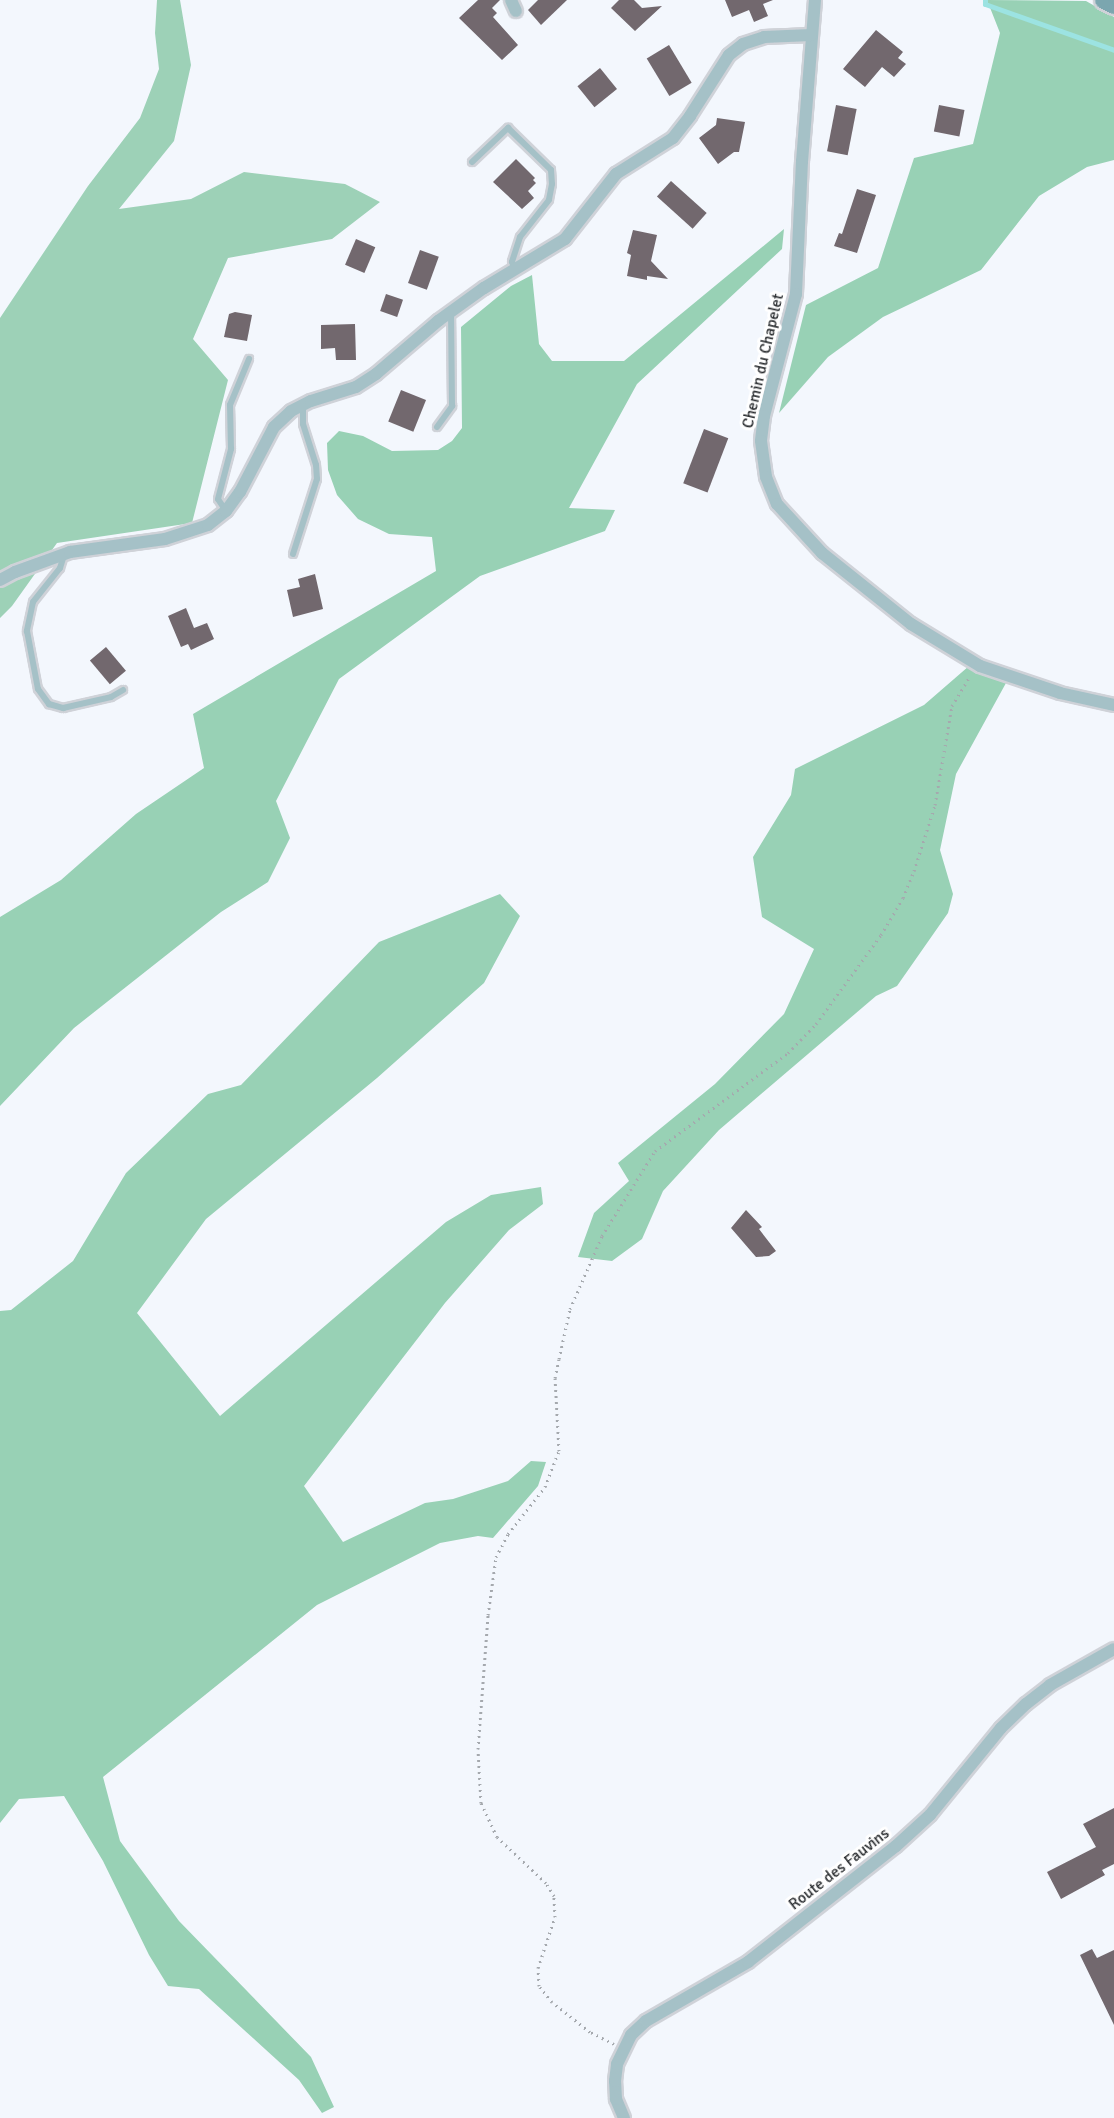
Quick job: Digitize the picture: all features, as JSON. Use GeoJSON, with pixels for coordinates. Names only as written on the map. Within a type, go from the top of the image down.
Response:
{"type":"FeatureCollection","features":[{"type":"Feature","properties":{"kind":"street","name":"Chemin du Chapelet"},"geometry":{"type":"LineString","coordinates":[[815,0],[802,161],[796,294],[764,416],[761,441],[766,477],[777,504],[822,553],[911,624],[980,666],[1060,693],[1114,705]]}},
{"type":"Feature","properties":{"kind":"street"},"geometry":{"type":"LineString","coordinates":[[1104,0],[1114,5]]}},
{"type":"Feature","properties":{"kind":"street"},"geometry":{"type":"LineString","coordinates":[[0,580],[64,554],[187,534],[208,525],[226,511],[240,492],[274,427],[291,411],[356,387],[376,374],[451,312],[565,239],[616,174],[673,138],[729,55],[743,44],[764,37],[811,35]]}},
{"type":"Feature","properties":{"kind":"street","name":"Route des Fauvins"},"geometry":{"type":"LineString","coordinates":[[624,2118],[616,2099],[615,2081],[617,2064],[623,2047],[631,2035],[646,2021],[748,1962],[896,1846],[930,1815],[1001,1728],[1026,1704],[1050,1685],[1114,1649]]}},
{"type":"Feature","properties":{"kind":"lane"},"geometry":{"type":"LineString","coordinates":[[472,162],[508,128],[551,170],[552,184],[549,200],[520,237],[512,262],[516,269]]}},
{"type":"Feature","properties":{"kind":"lane"},"geometry":{"type":"LineString","coordinates":[[437,427],[452,406],[451,312]]}},
{"type":"Feature","properties":{"kind":"lane"},"geometry":{"type":"LineString","coordinates":[[226,511],[218,499],[231,448],[230,405],[249,359]]}},
{"type":"Feature","properties":{"kind":"lane"},"geometry":{"type":"LineString","coordinates":[[293,554],[317,479],[316,465],[303,424],[303,405]]}},
{"type":"Feature","properties":{"kind":"lane"},"geometry":{"type":"LineString","coordinates":[[64,554],[60,568],[33,602],[27,632],[38,689],[49,704],[63,708],[111,697],[123,690]]}},
{"type":"Feature","properties":{"kind":"path"},"geometry":{"type":"LineString","coordinates":[[623,2047],[590,2032],[544,1994],[539,1986],[538,1968],[553,1929],[556,1906],[554,1896],[546,1883],[497,1837],[481,1803],[478,1749],[488,1615],[496,1557],[508,1534],[545,1487],[560,1451],[555,1378],[570,1308],[602,1236],[655,1151],[788,1053],[816,1024],[881,935],[903,898],[926,836],[935,805],[952,706],[968,678],[980,666]]}},
{"type":"Feature","properties":{"kind":"green space"},"geometry":{"type":"Polygon","coordinates":[[[157,0],[180,0],[191,65],[174,141],[119,209],[191,199],[244,172],[345,184],[380,202],[332,239],[228,258],[193,339],[228,380],[192,523],[57,543],[12,606],[0,618],[0,318],[88,186],[140,118],[159,69],[155,33],[157,0]]]}},
{"type":"Feature","properties":{"kind":"green space"},"geometry":{"type":"Polygon","coordinates":[[[987,0],[1086,1],[1114,17],[1114,160],[1087,167],[1039,196],[981,270],[883,317],[828,357],[779,413],[806,305],[878,268],[914,158],[973,144],[1000,33],[987,0]]]}},
{"type":"Feature","properties":{"kind":"green space"},"geometry":{"type":"Polygon","coordinates":[[[784,229],[782,249],[637,384],[569,508],[615,510],[605,531],[480,576],[339,679],[276,801],[290,838],[268,882],[221,912],[74,1028],[0,1106],[0,917],[61,880],[136,814],[204,768],[193,714],[436,571],[432,537],[389,534],[358,519],[337,495],[328,470],[327,443],[339,431],[363,436],[392,451],[438,450],[452,441],[462,428],[461,327],[511,286],[532,275],[539,344],[552,361],[624,361],[784,229]]]}},
{"type":"Feature","properties":{"kind":"green space"},"geometry":{"type":"Polygon","coordinates":[[[969,666],[1006,683],[956,774],[940,850],[953,894],[948,913],[897,986],[876,996],[719,1130],[663,1191],[642,1239],[612,1261],[578,1257],[594,1213],[629,1181],[618,1163],[715,1084],[784,1014],[814,949],[762,917],[753,857],[791,795],[795,769],[924,705],[969,666]]]}},
{"type":"Feature","properties":{"kind":"green space"},"geometry":{"type":"Polygon","coordinates":[[[500,894],[520,916],[484,983],[377,1078],[206,1219],[137,1313],[220,1416],[446,1222],[491,1195],[541,1187],[543,1204],[509,1230],[445,1303],[304,1486],[343,1542],[425,1503],[453,1499],[508,1481],[531,1461],[546,1462],[538,1486],[493,1538],[478,1536],[440,1543],[317,1605],[103,1777],[120,1841],[179,1921],[311,2057],[334,2107],[322,2113],[299,2080],[199,1989],[168,1986],[149,1955],[103,1861],[64,1796],[19,1799],[0,1823],[0,1311],[11,1310],[73,1261],[126,1173],[208,1094],[241,1085],[379,942],[500,894]]]}},
{"type":"Feature","properties":{"kind":"building"},"geometry":{"type":"Polygon","coordinates":[[[478,0],[500,0],[492,8],[497,13],[493,17],[518,45],[502,60],[459,18],[478,0]]]}},
{"type":"Feature","properties":{"kind":"building"},"geometry":{"type":"Polygon","coordinates":[[[538,0],[567,0],[541,25],[528,10],[538,0]]]}},
{"type":"Feature","properties":{"kind":"building"},"geometry":{"type":"Polygon","coordinates":[[[619,0],[634,0],[642,8],[662,6],[635,31],[611,8],[619,0]]]}},
{"type":"Feature","properties":{"kind":"building"},"geometry":{"type":"Polygon","coordinates":[[[725,0],[773,0],[763,4],[768,16],[754,22],[749,10],[732,17],[725,0]]]}},
{"type":"Feature","properties":{"kind":"building"},"geometry":{"type":"Polygon","coordinates":[[[876,30],[903,52],[898,58],[906,64],[894,77],[882,67],[865,87],[843,69],[876,30]]]}},
{"type":"Feature","properties":{"kind":"building"},"geometry":{"type":"Polygon","coordinates":[[[669,45],[692,83],[669,96],[647,58],[669,45]]]}},
{"type":"Feature","properties":{"kind":"building"},"geometry":{"type":"Polygon","coordinates":[[[600,68],[617,89],[594,107],[577,86],[600,68]]]}},
{"type":"Feature","properties":{"kind":"building"},"geometry":{"type":"Polygon","coordinates":[[[836,105],[857,109],[848,155],[827,151],[836,105]]]}},
{"type":"Feature","properties":{"kind":"building"},"geometry":{"type":"Polygon","coordinates":[[[939,105],[965,110],[959,136],[934,132],[939,105]]]}},
{"type":"Feature","properties":{"kind":"building"},"geometry":{"type":"Polygon","coordinates":[[[717,118],[745,122],[739,152],[734,152],[718,164],[699,138],[716,125],[717,118]]]}},
{"type":"Feature","properties":{"kind":"building"},"geometry":{"type":"Polygon","coordinates":[[[516,159],[535,178],[533,180],[536,183],[528,191],[534,198],[522,209],[493,182],[516,159]]]}},
{"type":"Feature","properties":{"kind":"building"},"geometry":{"type":"Polygon","coordinates":[[[671,181],[707,213],[693,229],[657,197],[671,181]]]}},
{"type":"Feature","properties":{"kind":"building"},"geometry":{"type":"Polygon","coordinates":[[[857,189],[876,195],[857,253],[834,246],[839,233],[842,234],[857,189]]]}},
{"type":"Feature","properties":{"kind":"building"},"geometry":{"type":"Polygon","coordinates":[[[633,230],[657,235],[651,261],[668,279],[647,276],[647,280],[627,276],[631,255],[627,253],[633,230]]]}},
{"type":"Feature","properties":{"kind":"building"},"geometry":{"type":"Polygon","coordinates":[[[356,239],[375,247],[364,273],[345,265],[356,239]]]}},
{"type":"Feature","properties":{"kind":"building"},"geometry":{"type":"Polygon","coordinates":[[[420,250],[439,257],[427,290],[408,283],[420,250]]]}},
{"type":"Feature","properties":{"kind":"building"},"geometry":{"type":"Polygon","coordinates":[[[386,294],[403,300],[397,317],[380,311],[386,294]]]}},
{"type":"Feature","properties":{"kind":"building"},"geometry":{"type":"Polygon","coordinates":[[[235,312],[252,315],[247,341],[224,337],[229,314],[235,312]]]}},
{"type":"Feature","properties":{"kind":"building"},"geometry":{"type":"Polygon","coordinates":[[[355,324],[356,360],[336,360],[335,348],[321,349],[321,325],[355,324]]]}},
{"type":"Feature","properties":{"kind":"building"},"geometry":{"type":"Polygon","coordinates":[[[401,390],[426,400],[413,432],[388,422],[401,390]]]}},
{"type":"Feature","properties":{"kind":"building"},"geometry":{"type":"Polygon","coordinates":[[[704,429],[728,438],[707,492],[683,483],[704,429]]]}},
{"type":"Feature","properties":{"kind":"building"},"geometry":{"type":"Polygon","coordinates":[[[315,574],[323,609],[293,617],[287,590],[300,587],[298,579],[315,574]]]}},
{"type":"Feature","properties":{"kind":"building"},"geometry":{"type":"Polygon","coordinates":[[[186,608],[194,628],[207,623],[214,639],[191,650],[188,644],[181,647],[168,616],[186,608]]]}},
{"type":"Feature","properties":{"kind":"building"},"geometry":{"type":"Polygon","coordinates":[[[106,647],[126,671],[110,684],[90,660],[106,647]]]}},
{"type":"Feature","properties":{"kind":"building"},"geometry":{"type":"Polygon","coordinates":[[[746,1210],[762,1227],[759,1229],[776,1251],[769,1256],[756,1257],[731,1228],[746,1210]]]}},
{"type":"Feature","properties":{"kind":"building"},"geometry":{"type":"Polygon","coordinates":[[[1114,1808],[1114,1864],[1102,1870],[1105,1875],[1061,1899],[1047,1872],[1096,1847],[1083,1824],[1114,1808]]]}},
{"type":"Feature","properties":{"kind":"building"},"geometry":{"type":"Polygon","coordinates":[[[1092,1949],[1097,1958],[1114,1950],[1114,2025],[1080,1955],[1092,1949]]]}},
{"type":"Feature","properties":{"kind":"waterway"},"geometry":{"type":"LineString","coordinates":[[985,0],[985,4],[1114,50]]}}]}
